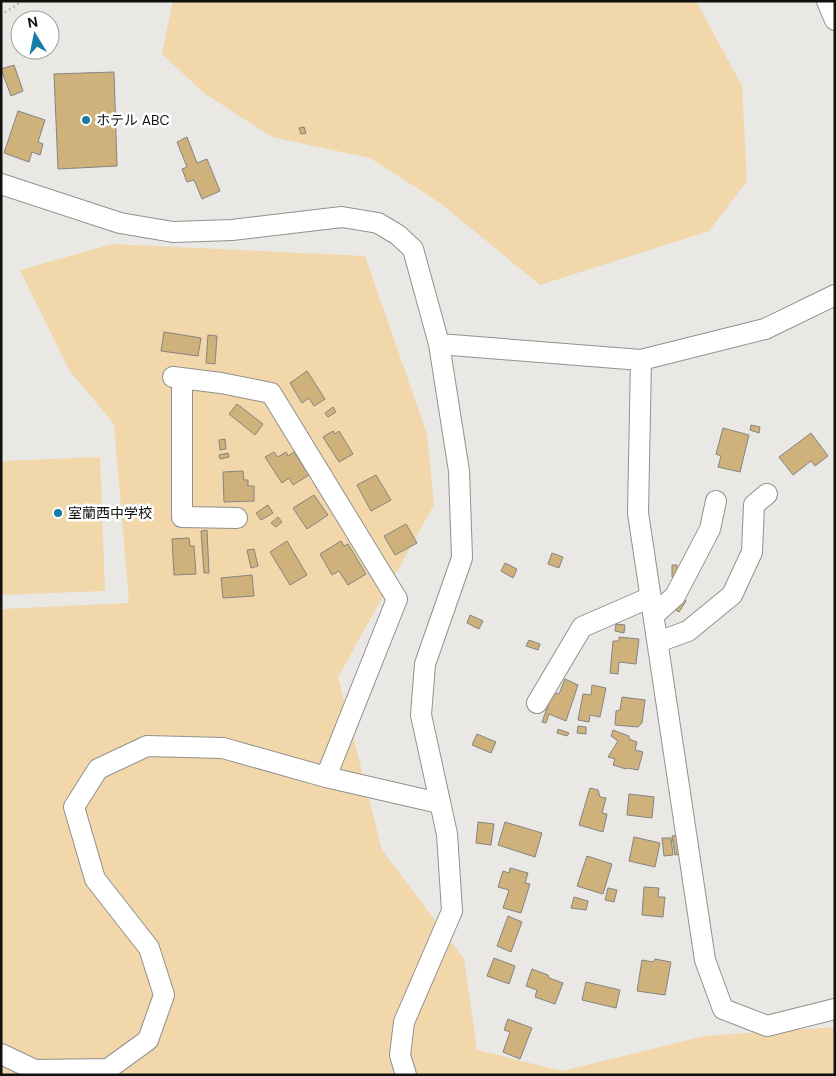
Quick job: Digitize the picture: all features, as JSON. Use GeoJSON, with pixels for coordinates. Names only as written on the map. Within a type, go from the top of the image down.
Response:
{"type":"FeatureCollection","features":[{"type":"Feature","properties":{"kind":"street"},"geometry":{"type":"LineString","coordinates":[[827,1],[835,20]]}},
{"type":"Feature","properties":{"kind":"street"},"geometry":{"type":"LineString","coordinates":[[1,184],[120,223],[173,232],[232,230],[342,217],[378,222],[398,234],[413,249],[439,344],[459,471],[462,558],[425,664],[421,714],[447,834],[452,911],[404,1022],[400,1055],[406,1075]]}},
{"type":"Feature","properties":{"kind":"street"},"geometry":{"type":"LineString","coordinates":[[439,344],[641,360],[765,329],[835,295]]}},
{"type":"Feature","properties":{"kind":"street"},"geometry":{"type":"LineString","coordinates":[[641,360],[638,513],[705,960],[723,1009],[768,1026],[835,1009]]}},
{"type":"Feature","properties":{"kind":"street"},"geometry":{"type":"LineString","coordinates":[[237,518],[182,517],[177,378],[221,383],[271,393],[398,599],[326,777]]}},
{"type":"Feature","properties":{"kind":"street"},"geometry":{"type":"LineString","coordinates":[[658,642],[688,631],[732,594],[752,552],[754,505],[767,494]]}},
{"type":"Feature","properties":{"kind":"street"},"geometry":{"type":"LineString","coordinates":[[537,702],[582,626],[652,606],[675,596],[710,529],[716,501]]}},
{"type":"Feature","properties":{"kind":"street"},"geometry":{"type":"LineString","coordinates":[[1,1054],[35,1070],[108,1069],[148,1040],[164,994],[149,948],[95,880],[74,807],[98,769],[147,746],[223,748],[326,777],[439,803]]}},
{"type":"Feature","properties":{"kind":"path"},"geometry":{"type":"LineString","coordinates":[[1,16],[22,1]]}},
{"type":"Feature","properties":{"kind":"shaded area"},"geometry":{"type":"Polygon","coordinates":[[[173,1],[696,1],[742,86],[747,181],[709,231],[540,285],[439,202],[370,158],[272,137],[204,93],[162,54],[173,1]]]}},
{"type":"Feature","properties":{"kind":"shaded area"},"geometry":{"type":"Polygon","coordinates":[[[113,244],[365,256],[427,434],[434,505],[338,677],[382,850],[464,959],[477,1050],[562,1071],[705,1036],[835,1027],[835,1075],[1,1075],[1,609],[129,603],[114,424],[69,370],[20,270],[113,244]]]}},
{"type":"Feature","properties":{"kind":"shaded area"},"geometry":{"type":"Polygon","coordinates":[[[100,457],[105,591],[1,595],[1,461],[100,457]]]}},
{"type":"Feature","properties":{"kind":"building"},"geometry":{"type":"Polygon","coordinates":[[[14,65],[23,91],[11,96],[1,69],[14,65]]]}},
{"type":"Feature","properties":{"kind":"building","name":"ホテル ABC"},"geometry":{"type":"Polygon","coordinates":[[[114,72],[117,166],[58,169],[54,74],[114,72]]]}},
{"type":"Feature","properties":{"kind":"building"},"geometry":{"type":"Polygon","coordinates":[[[18,111],[45,120],[38,142],[43,144],[40,155],[32,152],[29,162],[4,153],[18,111]]]}},
{"type":"Feature","properties":{"kind":"building"},"geometry":{"type":"Polygon","coordinates":[[[304,127],[306,133],[301,134],[299,128],[304,127]]]}},
{"type":"Feature","properties":{"kind":"building"},"geometry":{"type":"Polygon","coordinates":[[[187,137],[197,163],[207,159],[220,191],[202,199],[194,180],[187,182],[182,169],[187,167],[177,142],[187,137]]]}},
{"type":"Feature","properties":{"kind":"building"},"geometry":{"type":"Polygon","coordinates":[[[164,332],[201,338],[198,356],[161,351],[164,332]]]}},
{"type":"Feature","properties":{"kind":"building"},"geometry":{"type":"Polygon","coordinates":[[[208,335],[217,336],[215,364],[206,363],[208,335]]]}},
{"type":"Feature","properties":{"kind":"building"},"geometry":{"type":"Polygon","coordinates":[[[307,371],[325,399],[314,406],[309,398],[302,403],[290,383],[307,371]]]}},
{"type":"Feature","properties":{"kind":"building"},"geometry":{"type":"Polygon","coordinates":[[[237,404],[263,424],[255,435],[229,414],[237,404]]]}},
{"type":"Feature","properties":{"kind":"building"},"geometry":{"type":"Polygon","coordinates":[[[333,407],[336,412],[328,417],[325,413],[333,407]]]}},
{"type":"Feature","properties":{"kind":"building"},"geometry":{"type":"Polygon","coordinates":[[[751,425],[760,427],[759,433],[750,430],[751,425]]]}},
{"type":"Feature","properties":{"kind":"building"},"geometry":{"type":"Polygon","coordinates":[[[723,428],[749,435],[740,472],[718,467],[721,456],[716,454],[723,428]]]}},
{"type":"Feature","properties":{"kind":"building"},"geometry":{"type":"Polygon","coordinates":[[[333,431],[335,434],[339,431],[353,454],[339,462],[323,437],[333,431]]]}},
{"type":"Feature","properties":{"kind":"building"},"geometry":{"type":"Polygon","coordinates":[[[811,433],[828,456],[815,466],[811,461],[793,475],[779,457],[811,433]]]}},
{"type":"Feature","properties":{"kind":"building"},"geometry":{"type":"Polygon","coordinates":[[[225,439],[226,449],[220,450],[219,440],[225,439]]]}},
{"type":"Feature","properties":{"kind":"building"},"geometry":{"type":"Polygon","coordinates":[[[274,452],[278,457],[286,452],[288,456],[294,452],[309,475],[293,485],[289,478],[282,483],[265,457],[274,452]]]}},
{"type":"Feature","properties":{"kind":"building"},"geometry":{"type":"Polygon","coordinates":[[[228,453],[229,457],[220,459],[219,455],[228,453]]]}},
{"type":"Feature","properties":{"kind":"building"},"geometry":{"type":"Polygon","coordinates":[[[243,471],[244,480],[248,480],[248,486],[254,486],[254,501],[224,502],[223,472],[243,471]]]}},
{"type":"Feature","properties":{"kind":"building"},"geometry":{"type":"Polygon","coordinates":[[[376,475],[391,500],[371,511],[357,485],[376,475]]]}},
{"type":"Feature","properties":{"kind":"building"},"geometry":{"type":"Polygon","coordinates":[[[314,495],[328,515],[307,529],[293,508],[314,495]]]}},
{"type":"Feature","properties":{"kind":"building"},"geometry":{"type":"Polygon","coordinates":[[[268,505],[273,513],[261,520],[256,513],[268,505]]]}},
{"type":"Feature","properties":{"kind":"building"},"geometry":{"type":"Polygon","coordinates":[[[278,517],[282,522],[276,527],[271,523],[278,517]]]}},
{"type":"Feature","properties":{"kind":"building"},"geometry":{"type":"Polygon","coordinates":[[[406,524],[417,543],[395,555],[384,536],[406,524]]]}},
{"type":"Feature","properties":{"kind":"building"},"geometry":{"type":"Polygon","coordinates":[[[207,530],[209,573],[204,573],[201,531],[207,530]]]}},
{"type":"Feature","properties":{"kind":"building"},"geometry":{"type":"Polygon","coordinates":[[[189,538],[190,546],[194,546],[196,574],[174,575],[172,539],[189,538]]]}},
{"type":"Feature","properties":{"kind":"building"},"geometry":{"type":"Polygon","coordinates":[[[287,541],[307,575],[290,585],[270,552],[287,541]]]}},
{"type":"Feature","properties":{"kind":"building"},"geometry":{"type":"Polygon","coordinates":[[[341,541],[344,546],[348,544],[366,574],[348,585],[339,571],[332,575],[320,554],[341,541]]]}},
{"type":"Feature","properties":{"kind":"building"},"geometry":{"type":"Polygon","coordinates":[[[254,549],[258,566],[251,568],[247,550],[254,549]]]}},
{"type":"Feature","properties":{"kind":"building"},"geometry":{"type":"Polygon","coordinates":[[[552,553],[563,557],[559,568],[548,564],[552,553]]]}},
{"type":"Feature","properties":{"kind":"building"},"geometry":{"type":"Polygon","coordinates":[[[505,563],[517,569],[513,578],[501,571],[505,563]]]}},
{"type":"Feature","properties":{"kind":"building"},"geometry":{"type":"Polygon","coordinates":[[[672,565],[677,565],[677,576],[672,577],[672,565]]]}},
{"type":"Feature","properties":{"kind":"building"},"geometry":{"type":"Polygon","coordinates":[[[252,575],[254,596],[223,598],[221,578],[252,575]]]}},
{"type":"Feature","properties":{"kind":"building"},"geometry":{"type":"Polygon","coordinates":[[[682,598],[686,601],[679,612],[674,609],[682,598]]]}},
{"type":"Feature","properties":{"kind":"building"},"geometry":{"type":"Polygon","coordinates":[[[470,615],[483,621],[479,629],[467,623],[470,615]]]}},
{"type":"Feature","properties":{"kind":"building"},"geometry":{"type":"Polygon","coordinates":[[[616,624],[625,625],[624,633],[615,631],[616,624]]]}},
{"type":"Feature","properties":{"kind":"building"},"geometry":{"type":"Polygon","coordinates":[[[619,637],[639,639],[636,664],[619,662],[618,674],[610,673],[613,641],[619,641],[619,637]]]}},
{"type":"Feature","properties":{"kind":"building"},"geometry":{"type":"Polygon","coordinates":[[[529,640],[540,644],[538,650],[526,646],[529,640]]]}},
{"type":"Feature","properties":{"kind":"building"},"geometry":{"type":"Polygon","coordinates":[[[565,679],[578,685],[566,721],[549,714],[546,723],[542,722],[553,692],[559,694],[565,679]]]}},
{"type":"Feature","properties":{"kind":"building"},"geometry":{"type":"Polygon","coordinates":[[[592,685],[606,688],[600,717],[590,715],[589,722],[578,720],[583,694],[591,695],[592,685]]]}},
{"type":"Feature","properties":{"kind":"building"},"geometry":{"type":"Polygon","coordinates":[[[622,697],[645,700],[642,723],[638,727],[615,725],[616,711],[620,710],[622,697]]]}},
{"type":"Feature","properties":{"kind":"building"},"geometry":{"type":"Polygon","coordinates":[[[578,726],[586,727],[586,734],[577,733],[578,726]]]}},
{"type":"Feature","properties":{"kind":"building"},"geometry":{"type":"Polygon","coordinates":[[[558,729],[569,733],[567,736],[557,733],[558,729]]]}},
{"type":"Feature","properties":{"kind":"building"},"geometry":{"type":"Polygon","coordinates":[[[613,730],[629,736],[629,739],[637,742],[635,750],[643,752],[638,770],[613,765],[615,759],[608,757],[618,741],[611,736],[613,730]]]}},
{"type":"Feature","properties":{"kind":"building"},"geometry":{"type":"Polygon","coordinates":[[[477,734],[496,742],[491,753],[472,745],[477,734]]]}},
{"type":"Feature","properties":{"kind":"building"},"geometry":{"type":"Polygon","coordinates":[[[590,788],[598,790],[600,797],[606,798],[602,813],[607,814],[603,832],[579,825],[590,788]]]}},
{"type":"Feature","properties":{"kind":"building"},"geometry":{"type":"Polygon","coordinates":[[[629,794],[654,797],[652,818],[627,815],[629,794]]]}},
{"type":"Feature","properties":{"kind":"building"},"geometry":{"type":"Polygon","coordinates":[[[478,822],[494,824],[491,845],[476,843],[478,822]]]}},
{"type":"Feature","properties":{"kind":"building"},"geometry":{"type":"Polygon","coordinates":[[[505,822],[542,833],[535,857],[498,845],[505,822]]]}},
{"type":"Feature","properties":{"kind":"building"},"geometry":{"type":"Polygon","coordinates":[[[678,835],[681,854],[675,855],[672,836],[678,835]]]}},
{"type":"Feature","properties":{"kind":"building"},"geometry":{"type":"Polygon","coordinates":[[[634,837],[660,843],[655,867],[629,861],[634,837]]]}},
{"type":"Feature","properties":{"kind":"building"},"geometry":{"type":"Polygon","coordinates":[[[662,838],[671,838],[673,855],[664,856],[662,838]]]}},
{"type":"Feature","properties":{"kind":"building"},"geometry":{"type":"Polygon","coordinates":[[[587,856],[612,864],[603,894],[577,886],[587,856]]]}},
{"type":"Feature","properties":{"kind":"building"},"geometry":{"type":"Polygon","coordinates":[[[510,868],[528,873],[525,883],[530,884],[521,913],[503,908],[509,890],[498,887],[503,871],[509,873],[510,868]]]}},
{"type":"Feature","properties":{"kind":"building"},"geometry":{"type":"Polygon","coordinates":[[[644,887],[659,888],[658,897],[665,897],[663,917],[642,915],[644,887]]]}},
{"type":"Feature","properties":{"kind":"building"},"geometry":{"type":"Polygon","coordinates":[[[608,888],[617,890],[614,902],[605,900],[608,888]]]}},
{"type":"Feature","properties":{"kind":"building"},"geometry":{"type":"Polygon","coordinates":[[[574,897],[588,901],[586,910],[571,908],[574,897]]]}},
{"type":"Feature","properties":{"kind":"building"},"geometry":{"type":"Polygon","coordinates":[[[508,916],[522,922],[511,952],[497,946],[508,916]]]}},
{"type":"Feature","properties":{"kind":"building"},"geometry":{"type":"Polygon","coordinates":[[[494,958],[515,966],[509,984],[487,976],[494,958]]]}},
{"type":"Feature","properties":{"kind":"building"},"geometry":{"type":"Polygon","coordinates":[[[655,959],[671,962],[665,995],[637,991],[642,960],[653,962],[655,959]]]}},
{"type":"Feature","properties":{"kind":"building"},"geometry":{"type":"Polygon","coordinates":[[[532,969],[563,983],[555,1004],[535,997],[537,990],[526,986],[532,969]]]}},
{"type":"Feature","properties":{"kind":"building"},"geometry":{"type":"Polygon","coordinates":[[[586,982],[620,990],[616,1008],[582,1000],[586,982]]]}},
{"type":"Feature","properties":{"kind":"building"},"geometry":{"type":"Polygon","coordinates":[[[508,1019],[532,1028],[520,1059],[503,1052],[510,1032],[504,1030],[508,1019]]]}},
{"type":"Feature","properties":{"kind":"place","name":"ホテル ABC"},"geometry":{"type":"Point","coordinates":[86,120]}},
{"type":"Feature","properties":{"kind":"place","name":"室蘭西中学校"},"geometry":{"type":"Point","coordinates":[58,513]}}]}
